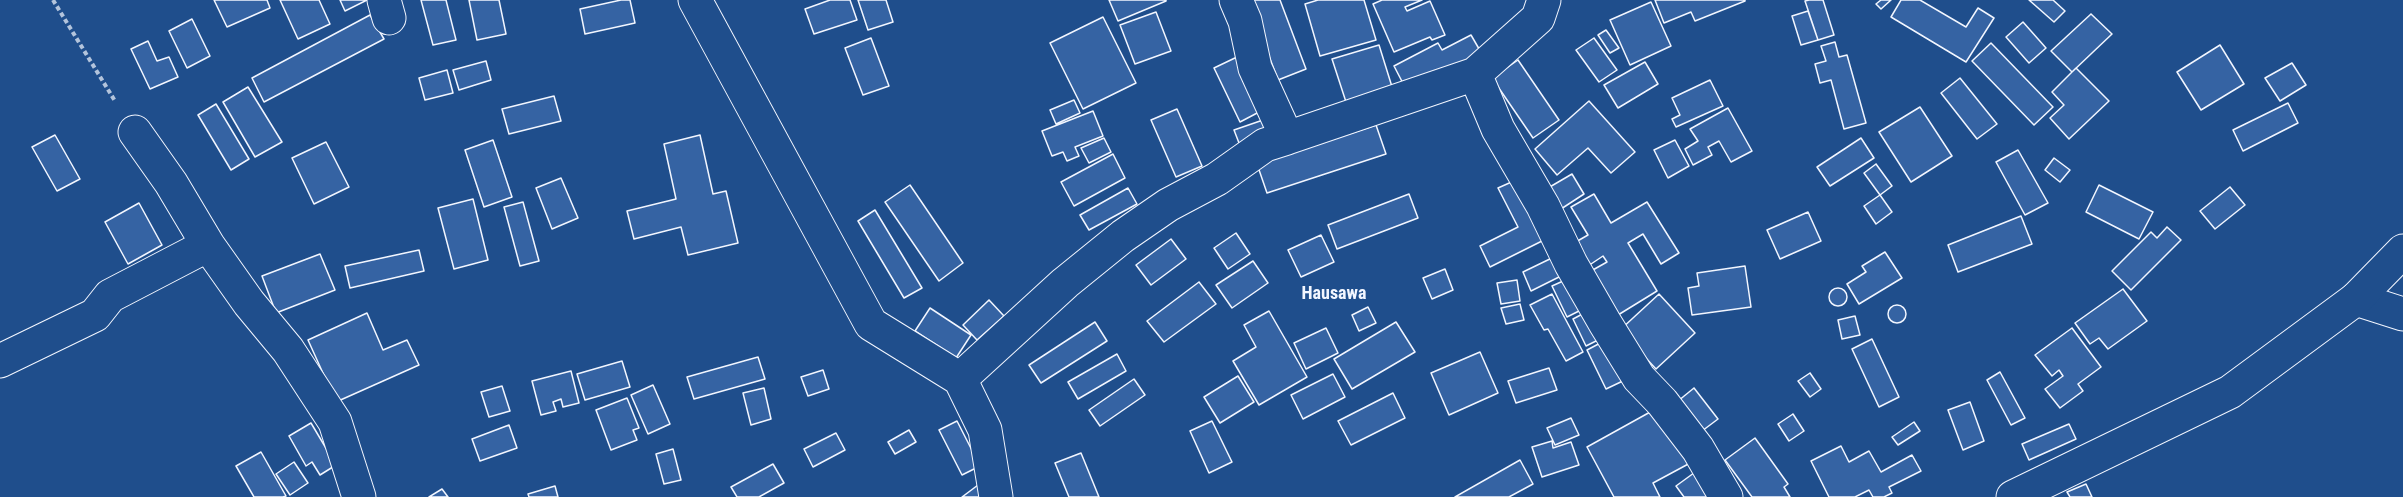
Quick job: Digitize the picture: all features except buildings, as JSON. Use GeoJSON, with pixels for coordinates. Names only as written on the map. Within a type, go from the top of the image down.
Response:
{"type":"FeatureCollection","features":[{"type":"Feature","properties":{"kind":"street"},"geometry":{"type":"LineString","coordinates":[[695,0],[871,324],[960,379],[985,430],[996,497]]}},
{"type":"Feature","properties":{"kind":"street"},"geometry":{"type":"LineString","coordinates":[[1236,0],[1245,21],[1255,68],[1287,138]]}},
{"type":"Feature","properties":{"kind":"street"},"geometry":{"type":"LineString","coordinates":[[960,379],[1065,283],[1123,236],[1168,205],[1217,178],[1265,145],[1475,74],[1538,18],[1544,0]]}},
{"type":"Feature","properties":{"kind":"street"},"geometry":{"type":"LineString","coordinates":[[1475,74],[1498,129],[1543,206],[1571,264],[1605,322],[1639,378],[1662,402],[1698,449],[1726,497]]}},
{"type":"Feature","properties":{"kind":"street"},"geometry":{"type":"LineString","coordinates":[[135,132],[171,183],[208,245],[249,303],[288,350],[335,422],[359,497]]}},
{"type":"Feature","properties":{"kind":"street"},"geometry":{"type":"LineString","coordinates":[[0,361],[95,315],[110,297],[208,245]]}},
{"type":"Feature","properties":{"kind":"street"},"geometry":{"type":"LineString","coordinates":[[2013,497],[2230,392],[2356,299],[2403,250]]}},
{"type":"Feature","properties":{"kind":"street"},"geometry":{"type":"LineString","coordinates":[[2356,299],[2403,314]]}},
{"type":"Feature","properties":{"kind":"path"},"geometry":{"type":"LineString","coordinates":[[53,0],[135,132]]}},
{"type":"Feature","properties":{"kind":"district","name":"Hausawa"},"geometry":{"type":"Point","coordinates":[1334,294]}}]}
